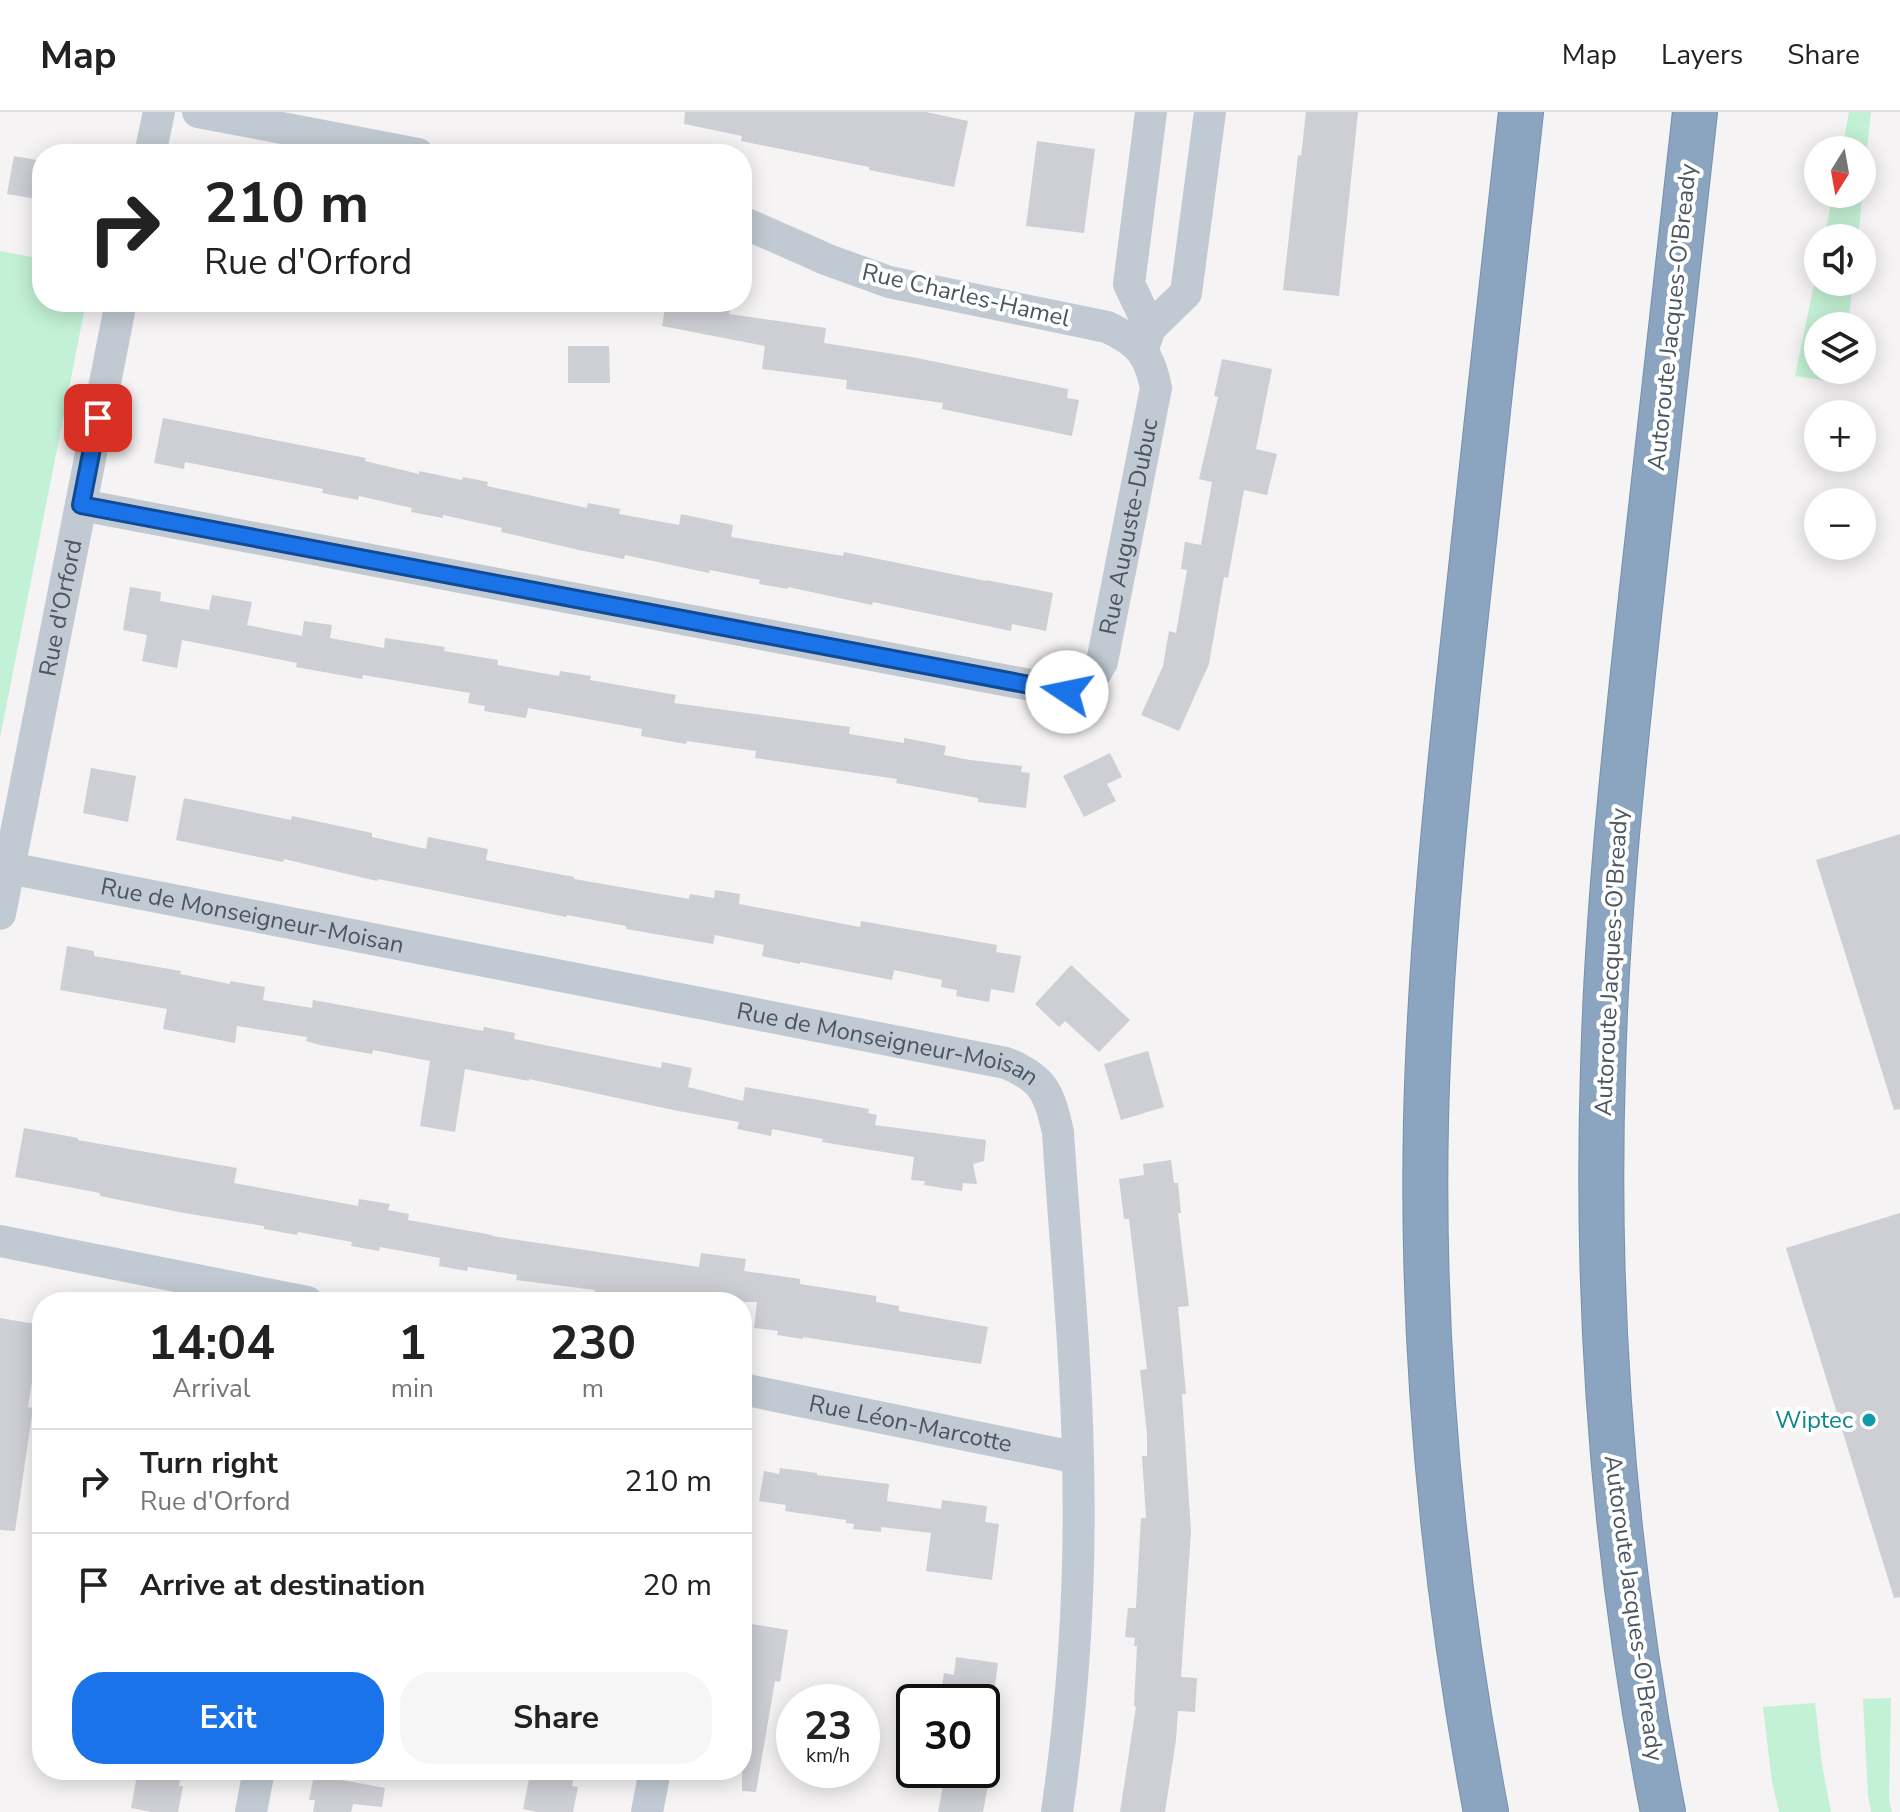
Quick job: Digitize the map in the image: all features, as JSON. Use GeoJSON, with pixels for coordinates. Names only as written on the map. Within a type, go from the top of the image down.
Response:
{"type":"FeatureCollection","features":[{"type":"Feature","properties":{"kind":"highway"},"geometry":{"type":"LineString","coordinates":[[1486,1812],[1457,1644],[1437,1471],[1427,1296],[1426,1122],[1445,818],[1521,112]]}},
{"type":"Feature","properties":{"kind":"highway","name":"Autoroute Jacques-O'Bready"},"geometry":{"type":"LineString","coordinates":[[1663,1812],[1633,1633],[1610,1428],[1602,1252],[1602,1074],[1619,809],[1695,112]]}},
{"type":"Feature","properties":{"kind":"street"},"geometry":{"type":"LineString","coordinates":[[152,144],[159,112]]}},
{"type":"Feature","properties":{"kind":"street"},"geometry":{"type":"LineString","coordinates":[[198,112],[366,144]]}},
{"type":"Feature","properties":{"kind":"street","name":"Rue Auguste-Dubuc"},"geometry":{"type":"LineString","coordinates":[[81,505],[1067,692],[1090,682],[1102,662],[1156,388],[1129,284],[1151,112]]}},
{"type":"Feature","properties":{"kind":"street"},"geometry":{"type":"LineString","coordinates":[[1146,340],[1186,293],[1210,112]]}},
{"type":"Feature","properties":{"kind":"street","name":"Rue Charles-Hamel"},"geometry":{"type":"LineString","coordinates":[[752,226],[828,260],[889,282],[1107,327],[1146,340]]}},
{"type":"Feature","properties":{"kind":"street","name":"Rue d'Orford"},"geometry":{"type":"LineString","coordinates":[[0,914],[119,312]]}},
{"type":"Feature","properties":{"kind":"street","name":"Rue de Monseigneur-Moisan"},"geometry":{"type":"LineString","coordinates":[[9,868],[1006,1063],[1025,1070],[1039,1081],[1052,1105],[1058,1132],[1078,1458],[1076,1630],[1057,1812]]}},
{"type":"Feature","properties":{"kind":"street"},"geometry":{"type":"LineString","coordinates":[[0,1241],[257,1292]]}},
{"type":"Feature","properties":{"kind":"street","name":"Rue Léon-Marcotte"},"geometry":{"type":"LineString","coordinates":[[752,1391],[1078,1458]]}},
{"type":"Feature","properties":{"kind":"street"},"geometry":{"type":"LineString","coordinates":[[251,1812],[257,1780]]}},
{"type":"Feature","properties":{"kind":"street"},"geometry":{"type":"LineString","coordinates":[[647,1812],[653,1780]]}},
{"type":"Feature","properties":{"kind":"green space"},"geometry":{"type":"Polygon","coordinates":[[[1849,112],[1871,112],[1869,136],[1845,136],[1849,112]]]}},
{"type":"Feature","properties":{"kind":"green space"},"geometry":{"type":"Polygon","coordinates":[[[1830,208],[1861,208],[1859,224],[1827,224],[1830,208]]]}},
{"type":"Feature","properties":{"kind":"green space"},"geometry":{"type":"Polygon","coordinates":[[[0,251],[32,257],[32,312],[84,312],[0,738],[0,251]]]}},
{"type":"Feature","properties":{"kind":"green space"},"geometry":{"type":"Polygon","coordinates":[[[1812,296],[1851,296],[1850,312],[1808,312],[1812,296]]]}},
{"type":"Feature","properties":{"kind":"green space"},"geometry":{"type":"Polygon","coordinates":[[[1804,333],[1804,377],[1795,376],[1804,333]]]}},
{"type":"Feature","properties":{"kind":"green space"},"geometry":{"type":"Polygon","coordinates":[[[1891,1698],[1889,1800],[1892,1812],[1871,1812],[1863,1699],[1891,1698]]]}},
{"type":"Feature","properties":{"kind":"green space"},"geometry":{"type":"Polygon","coordinates":[[[1815,1703],[1831,1812],[1779,1812],[1772,1782],[1763,1707],[1815,1703]]]}},
{"type":"Feature","properties":{"kind":"building"},"geometry":{"type":"Polygon","coordinates":[[[685,112],[926,112],[968,121],[954,187],[741,141],[742,136],[684,124],[685,112]]]}},
{"type":"Feature","properties":{"kind":"building"},"geometry":{"type":"Polygon","coordinates":[[[1306,112],[1358,112],[1339,296],[1283,290],[1298,155],[1301,156],[1306,112]]]}},
{"type":"Feature","properties":{"kind":"building"},"geometry":{"type":"Polygon","coordinates":[[[1037,141],[1095,149],[1084,233],[1026,226],[1037,141]]]}},
{"type":"Feature","properties":{"kind":"building"},"geometry":{"type":"Polygon","coordinates":[[[14,156],[32,159],[32,198],[7,194],[14,156]]]}},
{"type":"Feature","properties":{"kind":"building"},"geometry":{"type":"Polygon","coordinates":[[[664,312],[729,312],[826,328],[824,343],[912,357],[1068,389],[1067,398],[1079,400],[1072,436],[942,409],[943,403],[846,389],[847,380],[762,369],[765,346],[662,326],[664,312]]]}},
{"type":"Feature","properties":{"kind":"building"},"geometry":{"type":"Polygon","coordinates":[[[568,346],[609,346],[610,383],[568,383],[568,346]]]}},
{"type":"Feature","properties":{"kind":"building"},"geometry":{"type":"Polygon","coordinates":[[[1222,359],[1272,369],[1256,449],[1277,454],[1267,495],[1244,490],[1228,578],[1224,577],[1209,664],[1179,731],[1141,715],[1163,666],[1169,631],[1176,633],[1187,570],[1181,569],[1185,542],[1201,545],[1212,482],[1199,479],[1218,397],[1214,396],[1222,359]]]}},
{"type":"Feature","properties":{"kind":"building"},"geometry":{"type":"Polygon","coordinates":[[[163,418],[366,458],[365,461],[419,474],[419,471],[488,482],[487,486],[587,508],[588,503],[620,509],[619,514],[679,525],[681,514],[733,525],[731,537],[843,556],[844,552],[1053,593],[1046,631],[1012,624],[1011,631],[873,602],[872,605],[759,584],[760,580],[710,570],[709,573],[625,555],[624,559],[501,532],[502,528],[443,515],[443,518],[411,512],[412,508],[359,496],[358,500],[322,493],[323,489],[185,462],[184,469],[154,463],[163,418]]]}},
{"type":"Feature","properties":{"kind":"building"},"geometry":{"type":"Polygon","coordinates":[[[130,587],[161,592],[160,601],[209,610],[212,595],[252,602],[247,625],[302,636],[304,621],[332,625],[330,638],[384,648],[385,638],[445,647],[444,651],[498,660],[497,665],[559,676],[560,671],[591,676],[590,680],[676,695],[674,703],[850,727],[849,734],[904,743],[904,738],[946,746],[944,755],[1022,766],[1021,772],[1030,773],[1026,808],[978,802],[978,798],[896,783],[897,779],[755,758],[756,751],[641,736],[642,729],[528,708],[526,718],[484,711],[485,706],[468,703],[470,693],[296,667],[297,663],[182,640],[177,668],[142,661],[147,635],[123,630],[130,587]]]}},
{"type":"Feature","properties":{"kind":"building"},"geometry":{"type":"Polygon","coordinates":[[[1110,753],[1122,777],[1107,784],[1116,801],[1084,817],[1063,776],[1110,753]]]}},
{"type":"Feature","properties":{"kind":"building"},"geometry":{"type":"Polygon","coordinates":[[[91,768],[136,776],[128,822],[83,813],[91,768]]]}},
{"type":"Feature","properties":{"kind":"building"},"geometry":{"type":"Polygon","coordinates":[[[184,798],[291,820],[292,816],[372,833],[372,837],[426,849],[428,837],[488,849],[486,860],[574,879],[689,899],[690,894],[714,898],[715,890],[740,894],[739,904],[860,927],[861,921],[997,945],[996,952],[1021,956],[1014,993],[991,989],[989,1002],[956,996],[957,990],[941,987],[942,980],[894,970],[892,980],[800,964],[762,956],[764,945],[715,935],[713,944],[626,929],[626,926],[377,881],[284,859],[283,862],[176,840],[184,798]]]}},
{"type":"Feature","properties":{"kind":"building"},"geometry":{"type":"Polygon","coordinates":[[[1900,834],[1900,1109],[1894,1110],[1816,860],[1900,834]]]}},
{"type":"Feature","properties":{"kind":"building"},"geometry":{"type":"Polygon","coordinates":[[[67,946],[94,951],[94,956],[181,971],[180,974],[265,987],[263,1000],[312,1008],[313,1000],[483,1031],[484,1027],[515,1033],[514,1039],[661,1068],[662,1062],[692,1068],[688,1087],[743,1101],[745,1087],[869,1109],[868,1113],[877,1115],[875,1125],[986,1140],[984,1161],[973,1164],[977,1184],[963,1183],[962,1191],[924,1185],[925,1181],[911,1180],[914,1157],[822,1142],[823,1139],[772,1129],[771,1136],[737,1129],[739,1122],[465,1069],[455,1132],[420,1126],[430,1061],[373,1050],[372,1054],[320,1045],[306,1041],[307,1037],[237,1026],[235,1043],[163,1029],[167,1009],[60,990],[67,946]]]}},
{"type":"Feature","properties":{"kind":"building"},"geometry":{"type":"Polygon","coordinates":[[[1071,965],[1130,1020],[1099,1052],[1065,1021],[1059,1027],[1035,1004],[1071,965]]]}},
{"type":"Feature","properties":{"kind":"building"},"geometry":{"type":"Polygon","coordinates":[[[1148,1051],[1164,1107],[1121,1120],[1104,1064],[1148,1051]]]}},
{"type":"Feature","properties":{"kind":"building"},"geometry":{"type":"Polygon","coordinates":[[[24,1128],[237,1168],[234,1183],[358,1206],[359,1199],[390,1204],[388,1210],[409,1214],[408,1220],[492,1236],[699,1267],[701,1253],[746,1259],[744,1271],[800,1279],[800,1284],[876,1296],[876,1302],[899,1306],[899,1311],[988,1327],[981,1364],[777,1335],[778,1331],[754,1328],[757,1302],[752,1302],[752,1292],[594,1292],[516,1280],[517,1275],[439,1266],[440,1258],[380,1247],[379,1251],[351,1246],[352,1242],[264,1229],[264,1226],[184,1213],[15,1177],[24,1128]]]}},
{"type":"Feature","properties":{"kind":"building"},"geometry":{"type":"Polygon","coordinates":[[[1171,1160],[1174,1183],[1178,1183],[1181,1213],[1178,1213],[1189,1306],[1178,1307],[1186,1394],[1182,1394],[1191,1531],[1181,1677],[1197,1678],[1195,1712],[1178,1711],[1165,1812],[1120,1812],[1136,1707],[1137,1646],[1134,1646],[1135,1638],[1125,1637],[1128,1608],[1136,1608],[1141,1518],[1146,1518],[1142,1456],[1147,1456],[1147,1434],[1140,1370],[1147,1369],[1129,1219],[1124,1219],[1119,1179],[1144,1175],[1143,1164],[1171,1160]]]}},
{"type":"Feature","properties":{"kind":"building","name":"Wiptec"},"geometry":{"type":"Polygon","coordinates":[[[1900,1213],[1900,1597],[1894,1598],[1786,1248],[1900,1213]]]}},
{"type":"Feature","properties":{"kind":"building"},"geometry":{"type":"Polygon","coordinates":[[[0,1318],[32,1323],[32,1382],[28,1407],[32,1408],[32,1415],[15,1531],[0,1530],[0,1318]]]}},
{"type":"Feature","properties":{"kind":"building"},"geometry":{"type":"Polygon","coordinates":[[[780,1468],[889,1484],[887,1501],[941,1509],[942,1500],[987,1506],[985,1522],[999,1524],[992,1580],[926,1571],[931,1533],[881,1527],[881,1532],[853,1529],[854,1524],[846,1523],[846,1520],[785,1511],[786,1505],[759,1501],[764,1471],[779,1474],[780,1468]]]}},
{"type":"Feature","properties":{"kind":"building"},"geometry":{"type":"Polygon","coordinates":[[[752,1624],[788,1630],[780,1682],[775,1681],[756,1792],[742,1791],[742,1780],[752,1780],[752,1624]]]}},
{"type":"Feature","properties":{"kind":"building"},"geometry":{"type":"Polygon","coordinates":[[[956,1657],[998,1663],[995,1684],[942,1684],[944,1673],[954,1675],[956,1657]]]}},
{"type":"Feature","properties":{"kind":"building"},"geometry":{"type":"Polygon","coordinates":[[[136,1780],[180,1780],[179,1786],[183,1786],[178,1812],[131,1808],[136,1780]]]}},
{"type":"Feature","properties":{"kind":"building"},"geometry":{"type":"Polygon","coordinates":[[[313,1780],[341,1780],[385,1788],[382,1807],[353,1804],[351,1812],[313,1812],[315,1800],[309,1800],[313,1780]]]}},
{"type":"Feature","properties":{"kind":"building"},"geometry":{"type":"Polygon","coordinates":[[[529,1780],[573,1780],[572,1786],[578,1787],[573,1812],[523,1809],[529,1780]]]}},
{"type":"Feature","properties":{"kind":"building"},"geometry":{"type":"Polygon","coordinates":[[[943,1788],[988,1788],[983,1812],[938,1812],[943,1788]]]}},
{"type":"Feature","properties":{"kind":"place","name":"Wiptec"},"geometry":{"type":"Point","coordinates":[1869,1420]}},
{"type":"Feature","properties":{"kind":"route"},"geometry":{"type":"LineString","coordinates":[[98,418],[81,505],[1067,692]]}}]}
